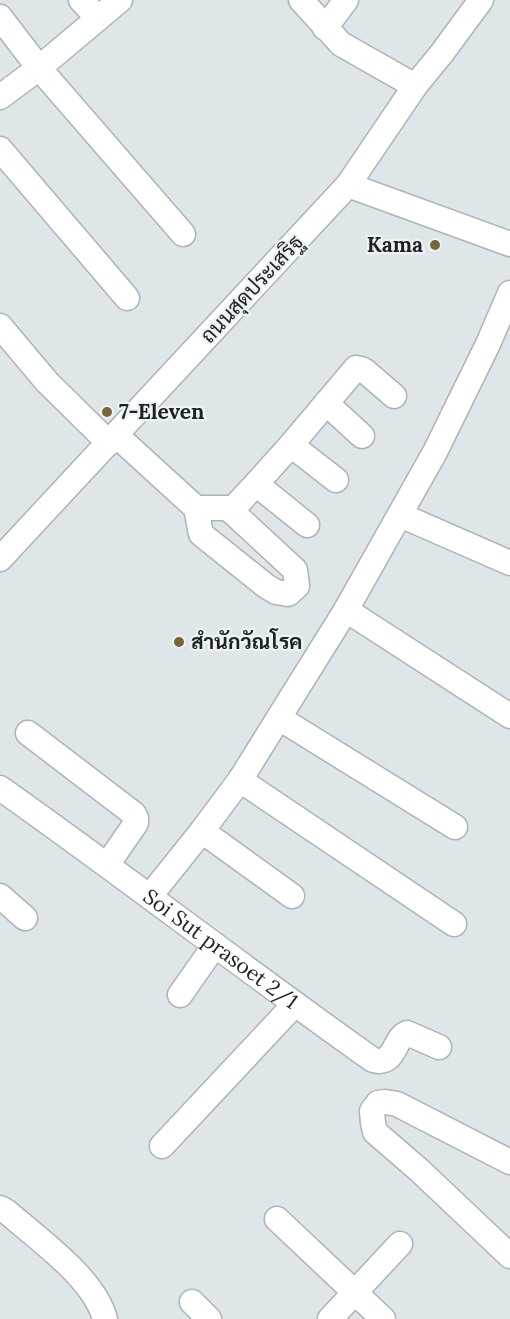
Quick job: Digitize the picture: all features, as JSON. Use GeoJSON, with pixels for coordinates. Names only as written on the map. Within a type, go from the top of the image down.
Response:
{"type":"FeatureCollection","features":[{"type":"Feature","properties":{"kind":"street"},"geometry":{"type":"LineString","coordinates":[[81,0],[98,18]]}},
{"type":"Feature","properties":{"kind":"street"},"geometry":{"type":"LineString","coordinates":[[0,97],[39,68],[120,0]]}},
{"type":"Feature","properties":{"kind":"street"},"geometry":{"type":"LineString","coordinates":[[301,0],[341,44],[415,86]]}},
{"type":"Feature","properties":{"kind":"street"},"geometry":{"type":"LineString","coordinates":[[325,28],[346,0]]}},
{"type":"Feature","properties":{"kind":"street","name":"ถนนสุดประเสริฐ"},"geometry":{"type":"LineString","coordinates":[[0,560],[348,185],[415,86],[481,0]]}},
{"type":"Feature","properties":{"kind":"street"},"geometry":{"type":"LineString","coordinates":[[0,17],[39,68],[183,234]]}},
{"type":"Feature","properties":{"kind":"street"},"geometry":{"type":"LineString","coordinates":[[0,148],[127,298]]}},
{"type":"Feature","properties":{"kind":"street"},"geometry":{"type":"LineString","coordinates":[[348,185],[510,243]]}},
{"type":"Feature","properties":{"kind":"street"},"geometry":{"type":"LineString","coordinates":[[150,896],[240,780],[346,610],[435,452],[488,344],[510,293]]}},
{"type":"Feature","properties":{"kind":"street"},"geometry":{"type":"LineString","coordinates":[[5,343],[112,439],[196,508],[228,508],[296,570],[297,586],[288,594],[276,592],[266,586],[201,534],[196,508]]}},
{"type":"Feature","properties":{"kind":"street"},"geometry":{"type":"LineString","coordinates":[[231,511],[356,368],[365,371],[394,396]]}},
{"type":"Feature","properties":{"kind":"street"},"geometry":{"type":"LineString","coordinates":[[326,403],[362,436]]}},
{"type":"Feature","properties":{"kind":"street"},"geometry":{"type":"LineString","coordinates":[[291,445],[336,480]]}},
{"type":"Feature","properties":{"kind":"street"},"geometry":{"type":"LineString","coordinates":[[256,484],[307,525]]}},
{"type":"Feature","properties":{"kind":"street"},"geometry":{"type":"LineString","coordinates":[[400,515],[510,563]]}},
{"type":"Feature","properties":{"kind":"street"},"geometry":{"type":"LineString","coordinates":[[346,610],[510,716]]}},
{"type":"Feature","properties":{"kind":"street"},"geometry":{"type":"LineString","coordinates":[[279,718],[455,827]]}},
{"type":"Feature","properties":{"kind":"street"},"geometry":{"type":"LineString","coordinates":[[27,733],[134,814],[136,823],[107,865]]}},
{"type":"Feature","properties":{"kind":"street"},"geometry":{"type":"LineString","coordinates":[[240,780],[454,924]]}},
{"type":"Feature","properties":{"kind":"street","name":"Soi Sut prasoet 2/1"},"geometry":{"type":"LineString","coordinates":[[0,788],[294,1004],[373,1059],[382,1061],[387,1058],[401,1036],[408,1033],[439,1047]]}},
{"type":"Feature","properties":{"kind":"street"},"geometry":{"type":"LineString","coordinates":[[202,831],[292,896]]}},
{"type":"Feature","properties":{"kind":"street"},"geometry":{"type":"LineString","coordinates":[[0,896],[25,918]]}},
{"type":"Feature","properties":{"kind":"street"},"geometry":{"type":"LineString","coordinates":[[180,995],[215,945]]}},
{"type":"Feature","properties":{"kind":"street"},"geometry":{"type":"LineString","coordinates":[[162,1146],[294,1004]]}},
{"type":"Feature","properties":{"kind":"street"},"geometry":{"type":"LineString","coordinates":[[510,1162],[397,1104],[378,1103],[372,1111],[375,1132],[510,1256]]}},
{"type":"Feature","properties":{"kind":"street"},"geometry":{"type":"LineString","coordinates":[[0,1208],[71,1268],[97,1301],[105,1319]]}},
{"type":"Feature","properties":{"kind":"street"},"geometry":{"type":"LineString","coordinates":[[277,1219],[383,1319]]}},
{"type":"Feature","properties":{"kind":"street"},"geometry":{"type":"LineString","coordinates":[[330,1319],[400,1244]]}},
{"type":"Feature","properties":{"kind":"street"},"geometry":{"type":"LineString","coordinates":[[192,1302],[209,1319]]}},
{"type":"Feature","properties":{"kind":"place","name":"Kama"},"geometry":{"type":"Point","coordinates":[435,245]}},
{"type":"Feature","properties":{"kind":"place","name":"7-Eleven"},"geometry":{"type":"Point","coordinates":[107,412]}},
{"type":"Feature","properties":{"kind":"place","name":"สำนักวัณโรค"},"geometry":{"type":"Point","coordinates":[179,642]}}]}
